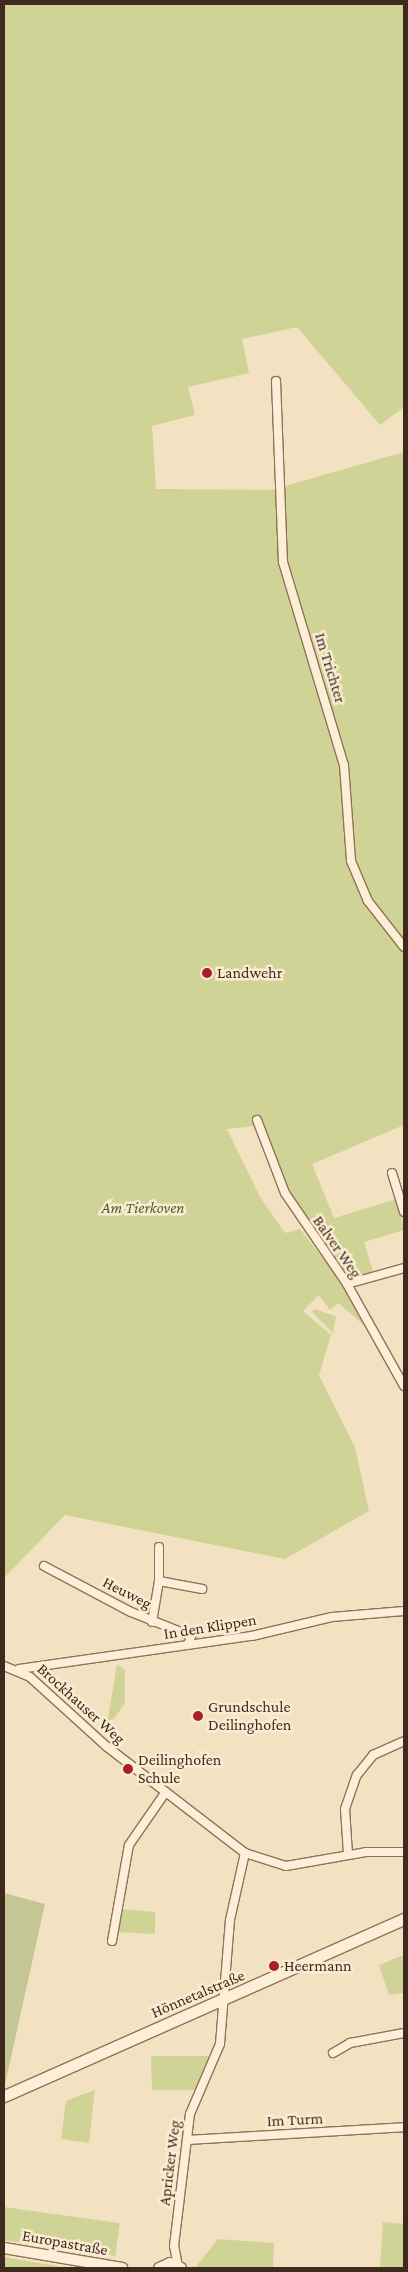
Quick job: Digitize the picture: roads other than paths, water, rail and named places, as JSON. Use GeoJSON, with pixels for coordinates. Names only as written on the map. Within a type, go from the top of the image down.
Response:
{"type":"FeatureCollection","features":[{"type":"Feature","properties":{"kind":"main road","name":"Hönnetalstraße"},"geometry":{"type":"LineString","coordinates":[[4,2096],[225,2001],[404,1919]]}},
{"type":"Feature","properties":{"kind":"street","name":"Im Trichter"},"geometry":{"type":"LineString","coordinates":[[276,382],[283,562],[344,765],[351,861],[368,901],[404,947]]}},
{"type":"Feature","properties":{"kind":"street","name":"Balver Weg"},"geometry":{"type":"LineString","coordinates":[[257,1120],[285,1194],[346,1284],[404,1386]]}},
{"type":"Feature","properties":{"kind":"street"},"geometry":{"type":"LineString","coordinates":[[392,1173],[404,1212]]}},
{"type":"Feature","properties":{"kind":"street"},"geometry":{"type":"LineString","coordinates":[[346,1284],[404,1268]]}},
{"type":"Feature","properties":{"kind":"street"},"geometry":{"type":"LineString","coordinates":[[152,1622],[159,1581],[160,1547]]}},
{"type":"Feature","properties":{"kind":"street","name":"Heuweg"},"geometry":{"type":"LineString","coordinates":[[44,1566],[152,1622],[191,1636],[188,1645]]}},
{"type":"Feature","properties":{"kind":"street"},"geometry":{"type":"LineString","coordinates":[[159,1581],[202,1589]]}},
{"type":"Feature","properties":{"kind":"street","name":"In den Klippen"},"geometry":{"type":"LineString","coordinates":[[19,1669],[188,1645],[332,1618],[404,1611]]}},
{"type":"Feature","properties":{"kind":"street","name":"Brockhauser Weg"},"geometry":{"type":"LineString","coordinates":[[4,1666],[19,1669],[165,1793],[245,1853],[286,1866],[348,1854],[404,1852]]}},
{"type":"Feature","properties":{"kind":"street"},"geometry":{"type":"LineString","coordinates":[[348,1854],[345,1809],[357,1775],[373,1755],[404,1741]]}},
{"type":"Feature","properties":{"kind":"street"},"geometry":{"type":"LineString","coordinates":[[112,1941],[129,1845],[165,1793]]}},
{"type":"Feature","properties":{"kind":"street","name":"Apricker Weg"},"geometry":{"type":"LineString","coordinates":[[179,2267],[174,2246],[190,2114],[220,2044],[225,2001],[231,1908],[245,1853]]}},
{"type":"Feature","properties":{"kind":"street"},"geometry":{"type":"LineString","coordinates":[[333,2054],[350,2042],[404,2034]]}},
{"type":"Feature","properties":{"kind":"street","name":"Im Turm"},"geometry":{"type":"LineString","coordinates":[[187,2140],[404,2128]]}},
{"type":"Feature","properties":{"kind":"street","name":"Apricker Weg"},"geometry":{"type":"LineString","coordinates":[[162,2266],[174,2246]]}},
{"type":"Feature","properties":{"kind":"street","name":"Europastraße"},"geometry":{"type":"LineString","coordinates":[[4,2248],[122,2268]]}},
{"type":"Feature","properties":{"kind":"street"},"geometry":{"type":"LineString","coordinates":[[162,2266],[179,2267]]}},
{"type":"Feature","properties":{"kind":"place","name":"Landwehr"},"geometry":{"type":"Point","coordinates":[207,973]}},
{"type":"Feature","properties":{"kind":"place","name":"Grundschule Deilinghofen"},"geometry":{"type":"Point","coordinates":[198,1716]}},
{"type":"Feature","properties":{"kind":"place","name":"Deilinghofen Schule"},"geometry":{"type":"Point","coordinates":[128,1769]}},
{"type":"Feature","properties":{"kind":"place","name":"Heermann"},"geometry":{"type":"Point","coordinates":[274,1966]}},
{"type":"Feature","properties":{"kind":"park label","name":"Am Tierkoven"},"geometry":{"type":"Point","coordinates":[143,1208]}}]}
